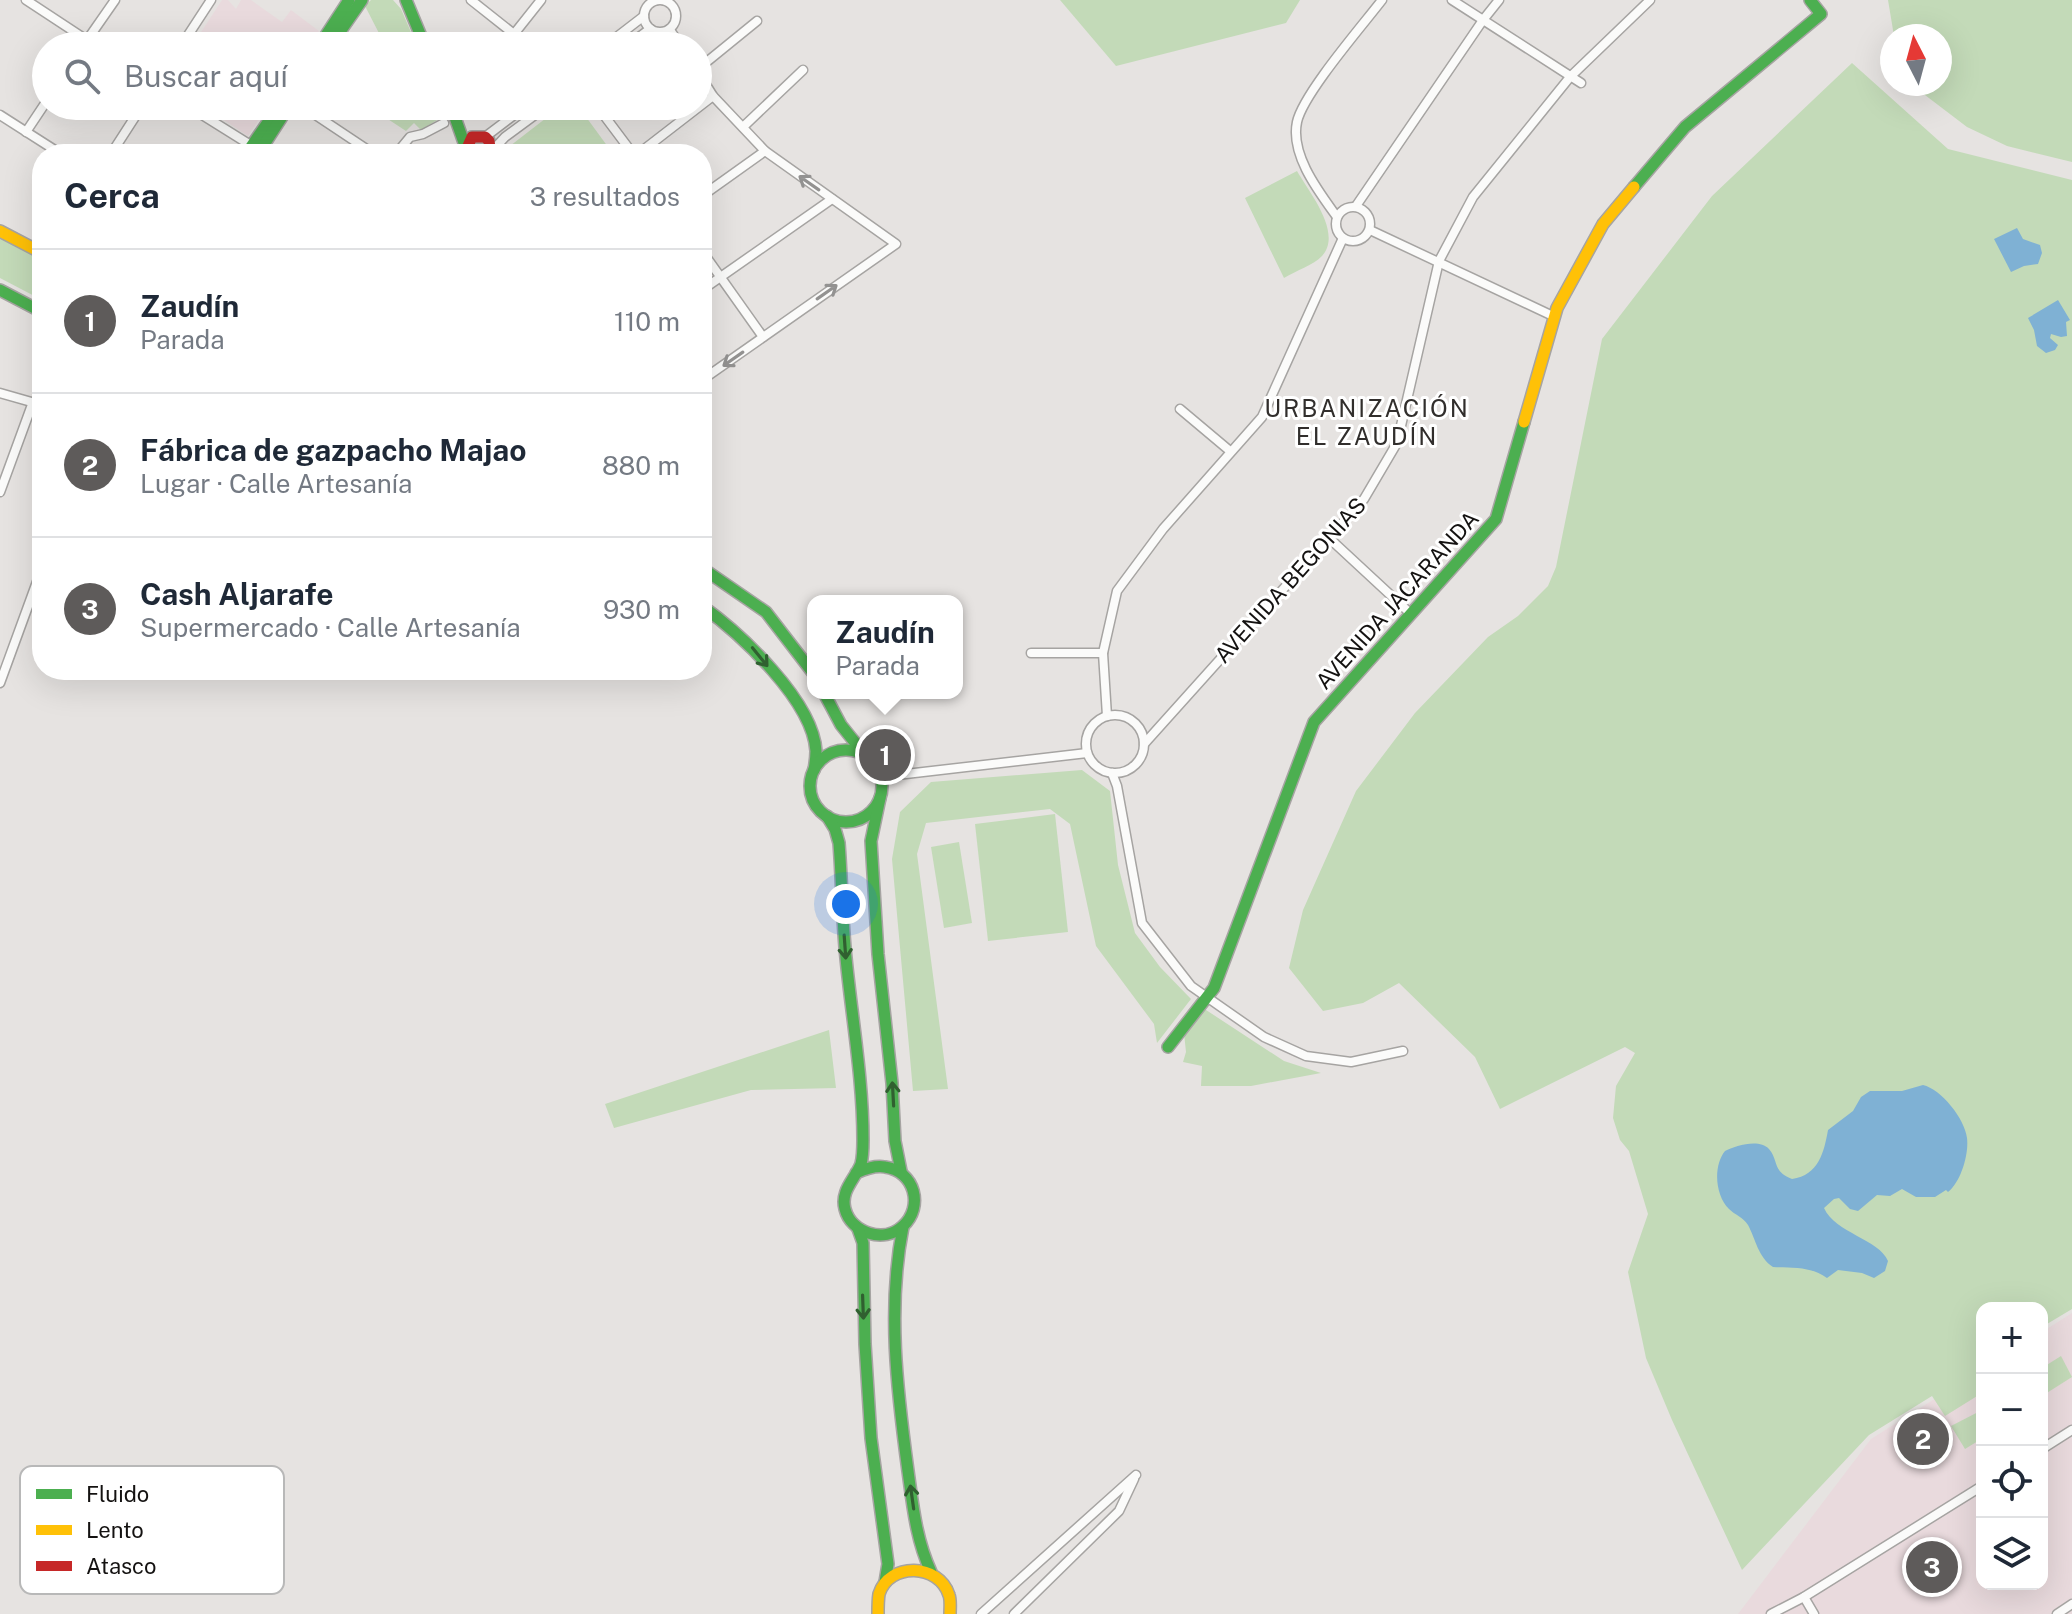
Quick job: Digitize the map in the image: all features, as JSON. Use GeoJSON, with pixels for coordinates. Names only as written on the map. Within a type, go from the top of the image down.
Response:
{"type":"FeatureCollection","features":[{"type":"Feature","properties":{"kind":"main road"},"geometry":{"type":"LineString","coordinates":[[328,32],[349,0]]}},
{"type":"Feature","properties":{"kind":"main road"},"geometry":{"type":"LineString","coordinates":[[340,32],[362,0]]}},
{"type":"Feature","properties":{"kind":"main road"},"geometry":{"type":"LineString","coordinates":[[406,0],[419,32]]}},
{"type":"Feature","properties":{"kind":"main road","name":"AVENIDA JACARANDA"},"geometry":{"type":"LineString","coordinates":[[1168,1047],[1214,988],[1314,722],[1496,519],[1555,317],[1603,224],[1685,127],[1821,14],[1810,0]]}},
{"type":"Feature","properties":{"kind":"main road"},"geometry":{"type":"LineString","coordinates":[[256,144],[271,120]]}},
{"type":"Feature","properties":{"kind":"main road"},"geometry":{"type":"LineString","coordinates":[[258,144],[277,120]]}},
{"type":"Feature","properties":{"kind":"main road"},"geometry":{"type":"LineString","coordinates":[[457,120],[465,144]]}},
{"type":"Feature","properties":{"kind":"main road"},"geometry":{"type":"LineString","coordinates":[[464,120],[483,136],[487,144]]}},
{"type":"Feature","properties":{"kind":"main road"},"geometry":{"type":"LineString","coordinates":[[470,144],[472,137],[483,136]]}},
{"type":"Feature","properties":{"kind":"main road"},"geometry":{"type":"LineString","coordinates":[[0,231],[32,248]]}},
{"type":"Feature","properties":{"kind":"main road"},"geometry":{"type":"LineString","coordinates":[[0,290],[32,307]]}},
{"type":"Feature","properties":{"kind":"main road"},"geometry":{"type":"LineString","coordinates":[[712,575],[766,612],[807,665]]}},
{"type":"Feature","properties":{"kind":"main road"},"geometry":{"type":"LineString","coordinates":[[712,612],[754,649],[807,723],[816,751],[810,789],[814,801],[835,829],[839,843],[846,957],[860,1068],[863,1141],[862,1161],[845,1191],[844,1202],[863,1243],[871,1438],[888,1564],[885,1582],[879,1593],[878,1614]]}},
{"type":"Feature","properties":{"kind":"main road"},"geometry":{"type":"LineString","coordinates":[[827,699],[841,725],[878,770],[880,777],[880,798],[871,841],[878,954],[895,1141],[901,1171],[913,1188],[915,1199],[914,1209],[903,1227],[896,1263],[895,1351],[919,1546],[931,1572],[945,1585],[950,1596],[950,1614]]}},
{"type":"Feature","properties":{"kind":"main road"},"geometry":{"type":"LineString","coordinates":[[814,771],[821,760],[842,750],[865,756]]}},
{"type":"Feature","properties":{"kind":"main road"},"geometry":{"type":"LineString","coordinates":[[827,816],[850,822],[862,818],[871,812],[880,798]]}},
{"type":"Feature","properties":{"kind":"main road"},"geometry":{"type":"LineString","coordinates":[[856,1173],[878,1164],[901,1171]]}},
{"type":"Feature","properties":{"kind":"main road"},"geometry":{"type":"LineString","coordinates":[[858,1229],[881,1236],[903,1227]]}},
{"type":"Feature","properties":{"kind":"main road"},"geometry":{"type":"LineString","coordinates":[[885,1582],[907,1569],[931,1572]]}},
{"type":"Feature","properties":{"kind":"street"},"geometry":{"type":"LineString","coordinates":[[26,0],[70,32]]}},
{"type":"Feature","properties":{"kind":"street"},"geometry":{"type":"LineString","coordinates":[[93,32],[115,0]]}},
{"type":"Feature","properties":{"kind":"street"},"geometry":{"type":"LineString","coordinates":[[190,32],[211,0]]}},
{"type":"Feature","properties":{"kind":"street"},"geometry":{"type":"LineString","coordinates":[[471,0],[511,32]]}},
{"type":"Feature","properties":{"kind":"street"},"geometry":{"type":"LineString","coordinates":[[516,32],[541,0]]}},
{"type":"Feature","properties":{"kind":"street"},"geometry":{"type":"LineString","coordinates":[[623,32],[644,16],[648,2],[664,0],[676,3],[677,17],[670,30],[664,32]]}},
{"type":"Feature","properties":{"kind":"street"},"geometry":{"type":"LineString","coordinates":[[1370,230],[1359,241],[1343,238],[1337,229],[1337,217],[1306,167],[1298,144],[1297,123],[1306,101],[1382,0]]}},
{"type":"Feature","properties":{"kind":"street"},"geometry":{"type":"LineString","coordinates":[[1452,0],[1581,83]]}},
{"type":"Feature","properties":{"kind":"street"},"geometry":{"type":"LineString","coordinates":[[1337,217],[1344,209],[1356,206],[1499,0]]}},
{"type":"Feature","properties":{"kind":"street","name":"AVENIDA BEGONIAS"},"geometry":{"type":"LineString","coordinates":[[1144,744],[1364,499],[1397,443],[1439,261],[1473,197],[1570,77],[1650,0]]}},
{"type":"Feature","properties":{"kind":"street"},"geometry":{"type":"LineString","coordinates":[[644,16],[650,29],[658,32]]}},
{"type":"Feature","properties":{"kind":"street"},"geometry":{"type":"LineString","coordinates":[[712,59],[757,21]]}},
{"type":"Feature","properties":{"kind":"street"},"geometry":{"type":"LineString","coordinates":[[646,32],[650,29]]}},
{"type":"Feature","properties":{"kind":"street"},"geometry":{"type":"LineString","coordinates":[[743,127],[803,70]]}},
{"type":"Feature","properties":{"kind":"street"},"geometry":{"type":"LineString","coordinates":[[712,373],[896,244],[765,151],[713,96]]}},
{"type":"Feature","properties":{"kind":"street"},"geometry":{"type":"LineString","coordinates":[[0,115],[45,144]]}},
{"type":"Feature","properties":{"kind":"street"},"geometry":{"type":"LineString","coordinates":[[26,132],[34,120]]}},
{"type":"Feature","properties":{"kind":"street"},"geometry":{"type":"LineString","coordinates":[[117,144],[133,120]]}},
{"type":"Feature","properties":{"kind":"street"},"geometry":{"type":"LineString","coordinates":[[208,120],[242,144]]}},
{"type":"Feature","properties":{"kind":"street"},"geometry":{"type":"LineString","coordinates":[[323,120],[359,144]]}},
{"type":"Feature","properties":{"kind":"street"},"geometry":{"type":"LineString","coordinates":[[483,136],[506,120]]}},
{"type":"Feature","properties":{"kind":"street"},"geometry":{"type":"LineString","coordinates":[[499,144],[528,120]]}},
{"type":"Feature","properties":{"kind":"street"},"geometry":{"type":"LineString","coordinates":[[608,120],[628,144]]}},
{"type":"Feature","properties":{"kind":"street"},"geometry":{"type":"LineString","coordinates":[[649,144],[681,120]]}},
{"type":"Feature","properties":{"kind":"street"},"geometry":{"type":"LineString","coordinates":[[404,144],[410,137],[444,123]]}},
{"type":"Feature","properties":{"kind":"street"},"geometry":{"type":"LineString","coordinates":[[712,189],[765,151]]}},
{"type":"Feature","properties":{"kind":"street"},"geometry":{"type":"LineString","coordinates":[[712,283],[832,199]]}},
{"type":"Feature","properties":{"kind":"street"},"geometry":{"type":"LineString","coordinates":[[1356,206],[1368,214],[1370,230]]}},
{"type":"Feature","properties":{"kind":"street"},"geometry":{"type":"LineString","coordinates":[[1370,230],[1555,317]]}},
{"type":"Feature","properties":{"kind":"street"},"geometry":{"type":"LineString","coordinates":[[1107,716],[1103,653],[1117,591],[1163,529],[1262,417],[1343,238]]}},
{"type":"Feature","properties":{"kind":"street"},"geometry":{"type":"LineString","coordinates":[[712,265],[763,337]]}},
{"type":"Feature","properties":{"kind":"street"},"geometry":{"type":"LineString","coordinates":[[0,393],[32,403]]}},
{"type":"Feature","properties":{"kind":"street"},"geometry":{"type":"LineString","coordinates":[[1180,409],[1230,451]]}},
{"type":"Feature","properties":{"kind":"street"},"geometry":{"type":"LineString","coordinates":[[0,492],[32,416]]}},
{"type":"Feature","properties":{"kind":"street"},"geometry":{"type":"LineString","coordinates":[[1329,538],[1411,614]]}},
{"type":"Feature","properties":{"kind":"street"},"geometry":{"type":"LineString","coordinates":[[0,683],[32,595]]}},
{"type":"Feature","properties":{"kind":"street"},"geometry":{"type":"LineString","coordinates":[[1031,653],[1103,653]]}},
{"type":"Feature","properties":{"kind":"street"},"geometry":{"type":"LineString","coordinates":[[1120,715],[1130,719],[1142,734],[1144,744],[1131,768],[1112,773],[1099,768],[1087,753],[1086,736],[1090,727],[1107,716],[1120,715]]}},
{"type":"Feature","properties":{"kind":"street"},"geometry":{"type":"LineString","coordinates":[[880,777],[1087,753]]}},
{"type":"Feature","properties":{"kind":"street"},"geometry":{"type":"LineString","coordinates":[[1112,773],[1142,923],[1176,970],[1206,997],[1264,1037],[1306,1056],[1351,1062],[1403,1051]]}},
{"type":"Feature","properties":{"kind":"street"},"geometry":{"type":"LineString","coordinates":[[2047,1446],[2072,1430]]}},
{"type":"Feature","properties":{"kind":"street"},"geometry":{"type":"LineString","coordinates":[[981,1614],[1136,1475],[1119,1511],[1014,1614]]}},
{"type":"Feature","properties":{"kind":"street"},"geometry":{"type":"LineString","coordinates":[[1771,1614],[1804,1597],[1976,1490]]}},
{"type":"Feature","properties":{"kind":"street"},"geometry":{"type":"LineString","coordinates":[[1804,1597],[1814,1614]]}},
{"type":"Feature","properties":{"kind":"street"},"geometry":{"type":"LineString","coordinates":[[2057,1614],[2072,1604]]}},
{"type":"Feature","properties":{"kind":"shaded area"},"geometry":{"type":"Polygon","coordinates":[[[222,0],[228,0],[236,9],[241,0],[251,0],[282,22],[291,10],[319,31],[318,32],[201,32],[222,0]]]}},
{"type":"Feature","properties":{"kind":"shaded area"},"geometry":{"type":"Polygon","coordinates":[[[224,120],[259,120],[248,136],[224,120]]]}},
{"type":"Feature","properties":{"kind":"shaded area"},"geometry":{"type":"Polygon","coordinates":[[[2072,1313],[2072,1614],[1738,1614],[1871,1439],[1976,1373],[1976,1590],[2048,1590],[2048,1328],[2072,1313]]]}},
{"type":"Feature","properties":{"kind":"green space"},"geometry":{"type":"Polygon","coordinates":[[[371,0],[393,0],[401,9],[411,32],[378,32],[365,6],[371,0]]]}},
{"type":"Feature","properties":{"kind":"green space"},"geometry":{"type":"Polygon","coordinates":[[[1060,0],[1300,0],[1286,23],[1116,66],[1060,0]]]}},
{"type":"Feature","properties":{"kind":"green space"},"geometry":{"type":"Polygon","coordinates":[[[1888,0],[2072,0],[2072,162],[2007,146],[1967,127],[1926,96],[1952,96],[1952,24],[1892,24],[1888,0]]]}},
{"type":"Feature","properties":{"kind":"green space"},"geometry":{"type":"Polygon","coordinates":[[[1852,63],[1880,88],[1880,96],[1889,96],[1948,149],[2072,180],[2072,1309],[2048,1323],[2048,1302],[1976,1302],[1976,1397],[1945,1416],[1932,1396],[1869,1435],[1742,1570],[1646,1358],[1628,1272],[1648,1214],[1629,1151],[1620,1140],[1613,1118],[1616,1086],[1635,1053],[1625,1047],[1500,1109],[1475,1057],[1399,983],[1363,1003],[1323,1011],[1289,968],[1303,910],[1356,791],[1415,713],[1488,637],[1518,616],[1548,586],[1556,567],[1602,339],[1712,196],[1852,63]]]}},
{"type":"Feature","properties":{"kind":"green space"},"geometry":{"type":"Polygon","coordinates":[[[389,120],[437,120],[421,130],[414,123],[406,131],[389,120]]]}},
{"type":"Feature","properties":{"kind":"green space"},"geometry":{"type":"Polygon","coordinates":[[[544,120],[588,120],[606,144],[512,144],[544,120]]]}},
{"type":"Feature","properties":{"kind":"green space"},"geometry":{"type":"Polygon","coordinates":[[[1297,171],[1322,213],[1329,236],[1327,247],[1319,259],[1284,278],[1245,198],[1297,171]]]}},
{"type":"Feature","properties":{"kind":"green space"},"geometry":{"type":"Polygon","coordinates":[[[0,238],[32,255],[32,295],[0,278],[0,238]]]}},
{"type":"Feature","properties":{"kind":"green space"},"geometry":{"type":"Polygon","coordinates":[[[1082,770],[1110,791],[1118,865],[1135,933],[1160,967],[1191,999],[1157,1043],[1154,1024],[1096,946],[1070,824],[1050,809],[926,823],[917,854],[948,1089],[913,1091],[892,859],[900,812],[931,782],[1082,770]]]}},
{"type":"Feature","properties":{"kind":"green space"},"geometry":{"type":"Polygon","coordinates":[[[1055,814],[1068,932],[988,941],[975,824],[1055,814]]]}},
{"type":"Feature","properties":{"kind":"green space"},"geometry":{"type":"Polygon","coordinates":[[[959,842],[972,923],[944,928],[931,847],[959,842]]]}},
{"type":"Feature","properties":{"kind":"green space"},"geometry":{"type":"Polygon","coordinates":[[[1203,1008],[1284,1061],[1321,1073],[1251,1086],[1201,1086],[1202,1066],[1183,1062],[1186,1052],[1184,1033],[1203,1008]]]}},
{"type":"Feature","properties":{"kind":"green space"},"geometry":{"type":"Polygon","coordinates":[[[829,1030],[836,1088],[751,1090],[614,1128],[605,1104],[829,1030]]]}},
{"type":"Feature","properties":{"kind":"green space"},"geometry":{"type":"Polygon","coordinates":[[[2061,1356],[2072,1377],[2048,1392],[2048,1374],[2048,1364],[2061,1356]]]}},
{"type":"Feature","properties":{"kind":"green space"},"geometry":{"type":"Polygon","coordinates":[[[1976,1413],[1976,1442],[1965,1449],[1951,1426],[1976,1413]]]}},
{"type":"Feature","properties":{"kind":"water"},"geometry":{"type":"Polygon","coordinates":[[[2017,228],[2023,239],[2040,245],[2042,253],[2038,264],[2011,272],[1994,239],[2017,228]]]}},
{"type":"Feature","properties":{"kind":"water"},"geometry":{"type":"Polygon","coordinates":[[[2058,300],[2070,320],[2066,322],[2067,336],[2051,334],[2050,338],[2058,345],[2055,350],[2046,353],[2037,346],[2028,318],[2058,300]]]}},
{"type":"Feature","properties":{"kind":"water"},"geometry":{"type":"Polygon","coordinates":[[[1923,1085],[1944,1099],[1965,1130],[1965,1159],[1953,1187],[1935,1197],[1916,1197],[1902,1189],[1890,1196],[1877,1195],[1858,1211],[1850,1209],[1839,1198],[1824,1208],[1837,1224],[1883,1253],[1888,1261],[1885,1271],[1874,1278],[1838,1270],[1827,1278],[1808,1270],[1773,1267],[1768,1263],[1748,1225],[1729,1209],[1721,1196],[1717,1172],[1725,1151],[1747,1144],[1765,1146],[1772,1153],[1781,1173],[1792,1179],[1801,1177],[1819,1161],[1828,1130],[1853,1111],[1861,1097],[1870,1091],[1902,1091],[1923,1085]]]}},
{"type":"Feature","properties":{"kind":"traffic: fast"},"geometry":{"type":"LineString","coordinates":[[328,32],[349,0]]}},
{"type":"Feature","properties":{"kind":"traffic: fast"},"geometry":{"type":"LineString","coordinates":[[340,32],[362,0]]}},
{"type":"Feature","properties":{"kind":"traffic: fast"},"geometry":{"type":"LineString","coordinates":[[406,0],[419,32]]}},
{"type":"Feature","properties":{"kind":"traffic: fast"},"geometry":{"type":"LineString","coordinates":[[1634,187],[1685,127],[1821,14],[1810,0]]}},
{"type":"Feature","properties":{"kind":"traffic: fast"},"geometry":{"type":"LineString","coordinates":[[253,144],[269,120]]}},
{"type":"Feature","properties":{"kind":"traffic: fast"},"geometry":{"type":"LineString","coordinates":[[264,144],[280,120]]}},
{"type":"Feature","properties":{"kind":"traffic: fast"},"geometry":{"type":"LineString","coordinates":[[456,120],[464,144]]}},
{"type":"Feature","properties":{"kind":"traffic: fast"},"geometry":{"type":"LineString","coordinates":[[0,290],[32,307]]}},
{"type":"Feature","properties":{"kind":"traffic: fast"},"geometry":{"type":"LineString","coordinates":[[1168,1047],[1214,988],[1314,722],[1496,519],[1524,422]]}},
{"type":"Feature","properties":{"kind":"traffic: fast"},"geometry":{"type":"LineString","coordinates":[[712,575],[766,612],[807,665]]}},
{"type":"Feature","properties":{"kind":"traffic: fast"},"geometry":{"type":"LineString","coordinates":[[712,614],[754,651],[789,691],[812,732],[816,751],[814,770]]}},
{"type":"Feature","properties":{"kind":"traffic: fast"},"geometry":{"type":"LineString","coordinates":[[827,699],[841,725],[865,755]]}},
{"type":"Feature","properties":{"kind":"traffic: fast"},"geometry":{"type":"LineString","coordinates":[[846,750],[866,756],[876,766],[882,786],[876,806],[866,816],[846,822],[826,816],[816,806],[810,786],[816,766],[826,756],[846,750]]}},
{"type":"Feature","properties":{"kind":"traffic: fast"},"geometry":{"type":"LineString","coordinates":[[880,798],[871,841],[878,954],[895,1141],[901,1171]]}},
{"type":"Feature","properties":{"kind":"traffic: fast"},"geometry":{"type":"LineString","coordinates":[[827,816],[839,843],[845,944],[863,1117],[862,1161],[846,1191],[845,1209],[854,1224],[869,1233],[887,1234],[903,1226],[913,1209],[914,1200],[913,1191],[903,1175],[881,1167],[856,1173]]}},
{"type":"Feature","properties":{"kind":"traffic: fast"},"geometry":{"type":"LineString","coordinates":[[903,1227],[895,1287],[897,1379],[914,1510],[931,1572]]}},
{"type":"Feature","properties":{"kind":"traffic: fast"},"geometry":{"type":"LineString","coordinates":[[858,1229],[863,1243],[871,1438],[888,1564],[885,1582]]}},
{"type":"Feature","properties":{"kind":"traffic: slow"},"geometry":{"type":"LineString","coordinates":[[1524,422],[1557,308],[1603,224],[1634,187]]}},
{"type":"Feature","properties":{"kind":"traffic: slow"},"geometry":{"type":"LineString","coordinates":[[0,231],[32,248]]}},
{"type":"Feature","properties":{"kind":"traffic: slow"},"geometry":{"type":"LineString","coordinates":[[878,1614],[879,1594],[884,1584],[893,1576],[914,1570],[925,1572],[944,1584],[950,1597],[950,1614]]}},
{"type":"Feature","properties":{"kind":"traffic: jam"},"geometry":{"type":"LineString","coordinates":[[469,144],[472,137],[485,137],[489,144]]}},
{"type":"Feature","properties":{"kind":"place","name":"Zaudín"},"geometry":{"type":"Point","coordinates":[885,755]}},
{"type":"Feature","properties":{"kind":"place","name":"Fábrica de gazpacho Majao"},"geometry":{"type":"Point","coordinates":[1923,1439]}},
{"type":"Feature","properties":{"kind":"place","name":"Cash Aljarafe"},"geometry":{"type":"Point","coordinates":[1932,1567]}},
{"type":"Feature","properties":{"kind":"district","name":"URBANIZACIÓN EL ZAUDÍN"},"geometry":{"type":"Point","coordinates":[1367,423]}}]}
